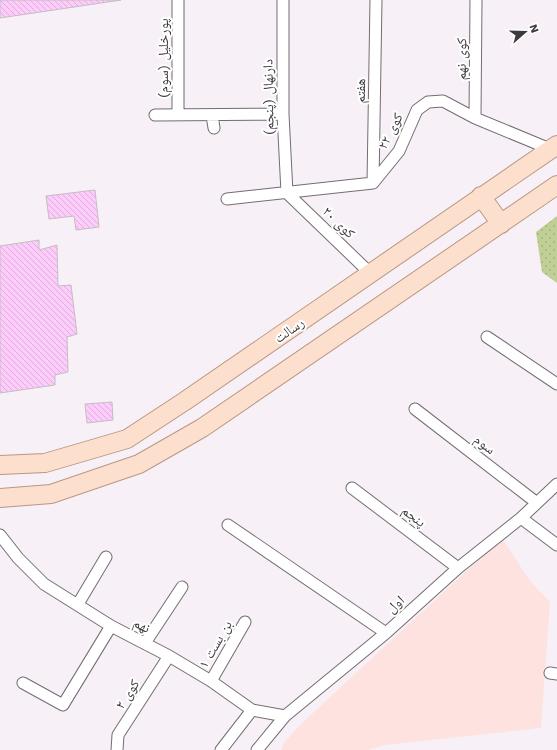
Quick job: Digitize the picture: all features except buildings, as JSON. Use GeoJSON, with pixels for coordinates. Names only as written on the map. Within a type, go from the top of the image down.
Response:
{"type":"FeatureCollection","features":[{"type":"Feature","properties":{"kind":"main road","name":"رسالت"},"geometry":{"type":"LineString","coordinates":[[0,464],[45,463],[127,439],[185,401],[554,147]]}},
{"type":"Feature","properties":{"kind":"main road"},"geometry":{"type":"LineString","coordinates":[[0,498],[51,494],[139,464],[202,428],[557,185]]}},
{"type":"Feature","properties":{"kind":"main road"},"geometry":{"type":"LineString","coordinates":[[481,196],[501,224]]}},
{"type":"Feature","properties":{"kind":"street","name":"پورخلیل (سوم)"},"geometry":{"type":"LineString","coordinates":[[178,0],[178,115]]}},
{"type":"Feature","properties":{"kind":"street","name":"دارنهال (پنجم)"},"geometry":{"type":"LineString","coordinates":[[283,0],[283,114],[287,193]]}},
{"type":"Feature","properties":{"kind":"street","name":"هفتم"},"geometry":{"type":"LineString","coordinates":[[373,183],[376,0]]}},
{"type":"Feature","properties":{"kind":"street","name":"کوی نهم"},"geometry":{"type":"LineString","coordinates":[[475,118],[476,0]]}},
{"type":"Feature","properties":{"kind":"street","name":"کوی ۲۲"},"geometry":{"type":"LineString","coordinates":[[373,183],[399,151],[417,110],[428,102],[443,101],[475,118],[554,147]]}},
{"type":"Feature","properties":{"kind":"street"},"geometry":{"type":"LineString","coordinates":[[155,116],[283,114]]}},
{"type":"Feature","properties":{"kind":"street"},"geometry":{"type":"LineString","coordinates":[[212,115],[214,128]]}},
{"type":"Feature","properties":{"kind":"street"},"geometry":{"type":"LineString","coordinates":[[227,199],[373,183]]}},
{"type":"Feature","properties":{"kind":"street","name":"کوی ۲۰"},"geometry":{"type":"LineString","coordinates":[[287,193],[370,274]]}},
{"type":"Feature","properties":{"kind":"street"},"geometry":{"type":"LineString","coordinates":[[487,337],[557,384]]}},
{"type":"Feature","properties":{"kind":"street","name":"سوم"},"geometry":{"type":"LineString","coordinates":[[415,409],[537,503]]}},
{"type":"Feature","properties":{"kind":"street","name":"اول"},"geometry":{"type":"LineString","coordinates":[[257,750],[286,716],[386,633],[458,568],[521,518],[557,484]]}},
{"type":"Feature","properties":{"kind":"street","name":"پنجم"},"geometry":{"type":"LineString","coordinates":[[352,488],[458,568]]}},
{"type":"Feature","properties":{"kind":"street"},"geometry":{"type":"LineString","coordinates":[[521,518],[557,545]]}},
{"type":"Feature","properties":{"kind":"street"},"geometry":{"type":"LineString","coordinates":[[228,525],[386,633]]}},
{"type":"Feature","properties":{"kind":"street","name":"نهم"},"geometry":{"type":"LineString","coordinates":[[0,535],[18,558],[44,584],[111,626],[169,656],[211,681],[252,710],[286,716]]}},
{"type":"Feature","properties":{"kind":"street"},"geometry":{"type":"LineString","coordinates":[[78,604],[106,557]]}},
{"type":"Feature","properties":{"kind":"street"},"geometry":{"type":"LineString","coordinates":[[145,643],[182,586]]}},
{"type":"Feature","properties":{"kind":"street","name":"بن بست ۱"},"geometry":{"type":"LineString","coordinates":[[211,681],[245,622]]}},
{"type":"Feature","properties":{"kind":"street"},"geometry":{"type":"LineString","coordinates":[[23,683],[63,705],[111,626]]}},
{"type":"Feature","properties":{"kind":"street","name":"کوی ۲"},"geometry":{"type":"LineString","coordinates":[[117,750],[118,735],[169,656]]}},
{"type":"Feature","properties":{"kind":"street"},"geometry":{"type":"LineString","coordinates":[[221,750],[252,710]]}},
{"type":"Feature","properties":{"kind":"shaded area"},"geometry":{"type":"Polygon","coordinates":[[[502,538],[530,581],[550,602],[541,728],[385,745],[368,750],[281,750],[284,743],[298,727],[502,538]]]}},
{"type":"Feature","properties":{"kind":"green space"},"geometry":{"type":"Polygon","coordinates":[[[557,216],[557,283],[542,272],[536,232],[557,216]]]}}]}
